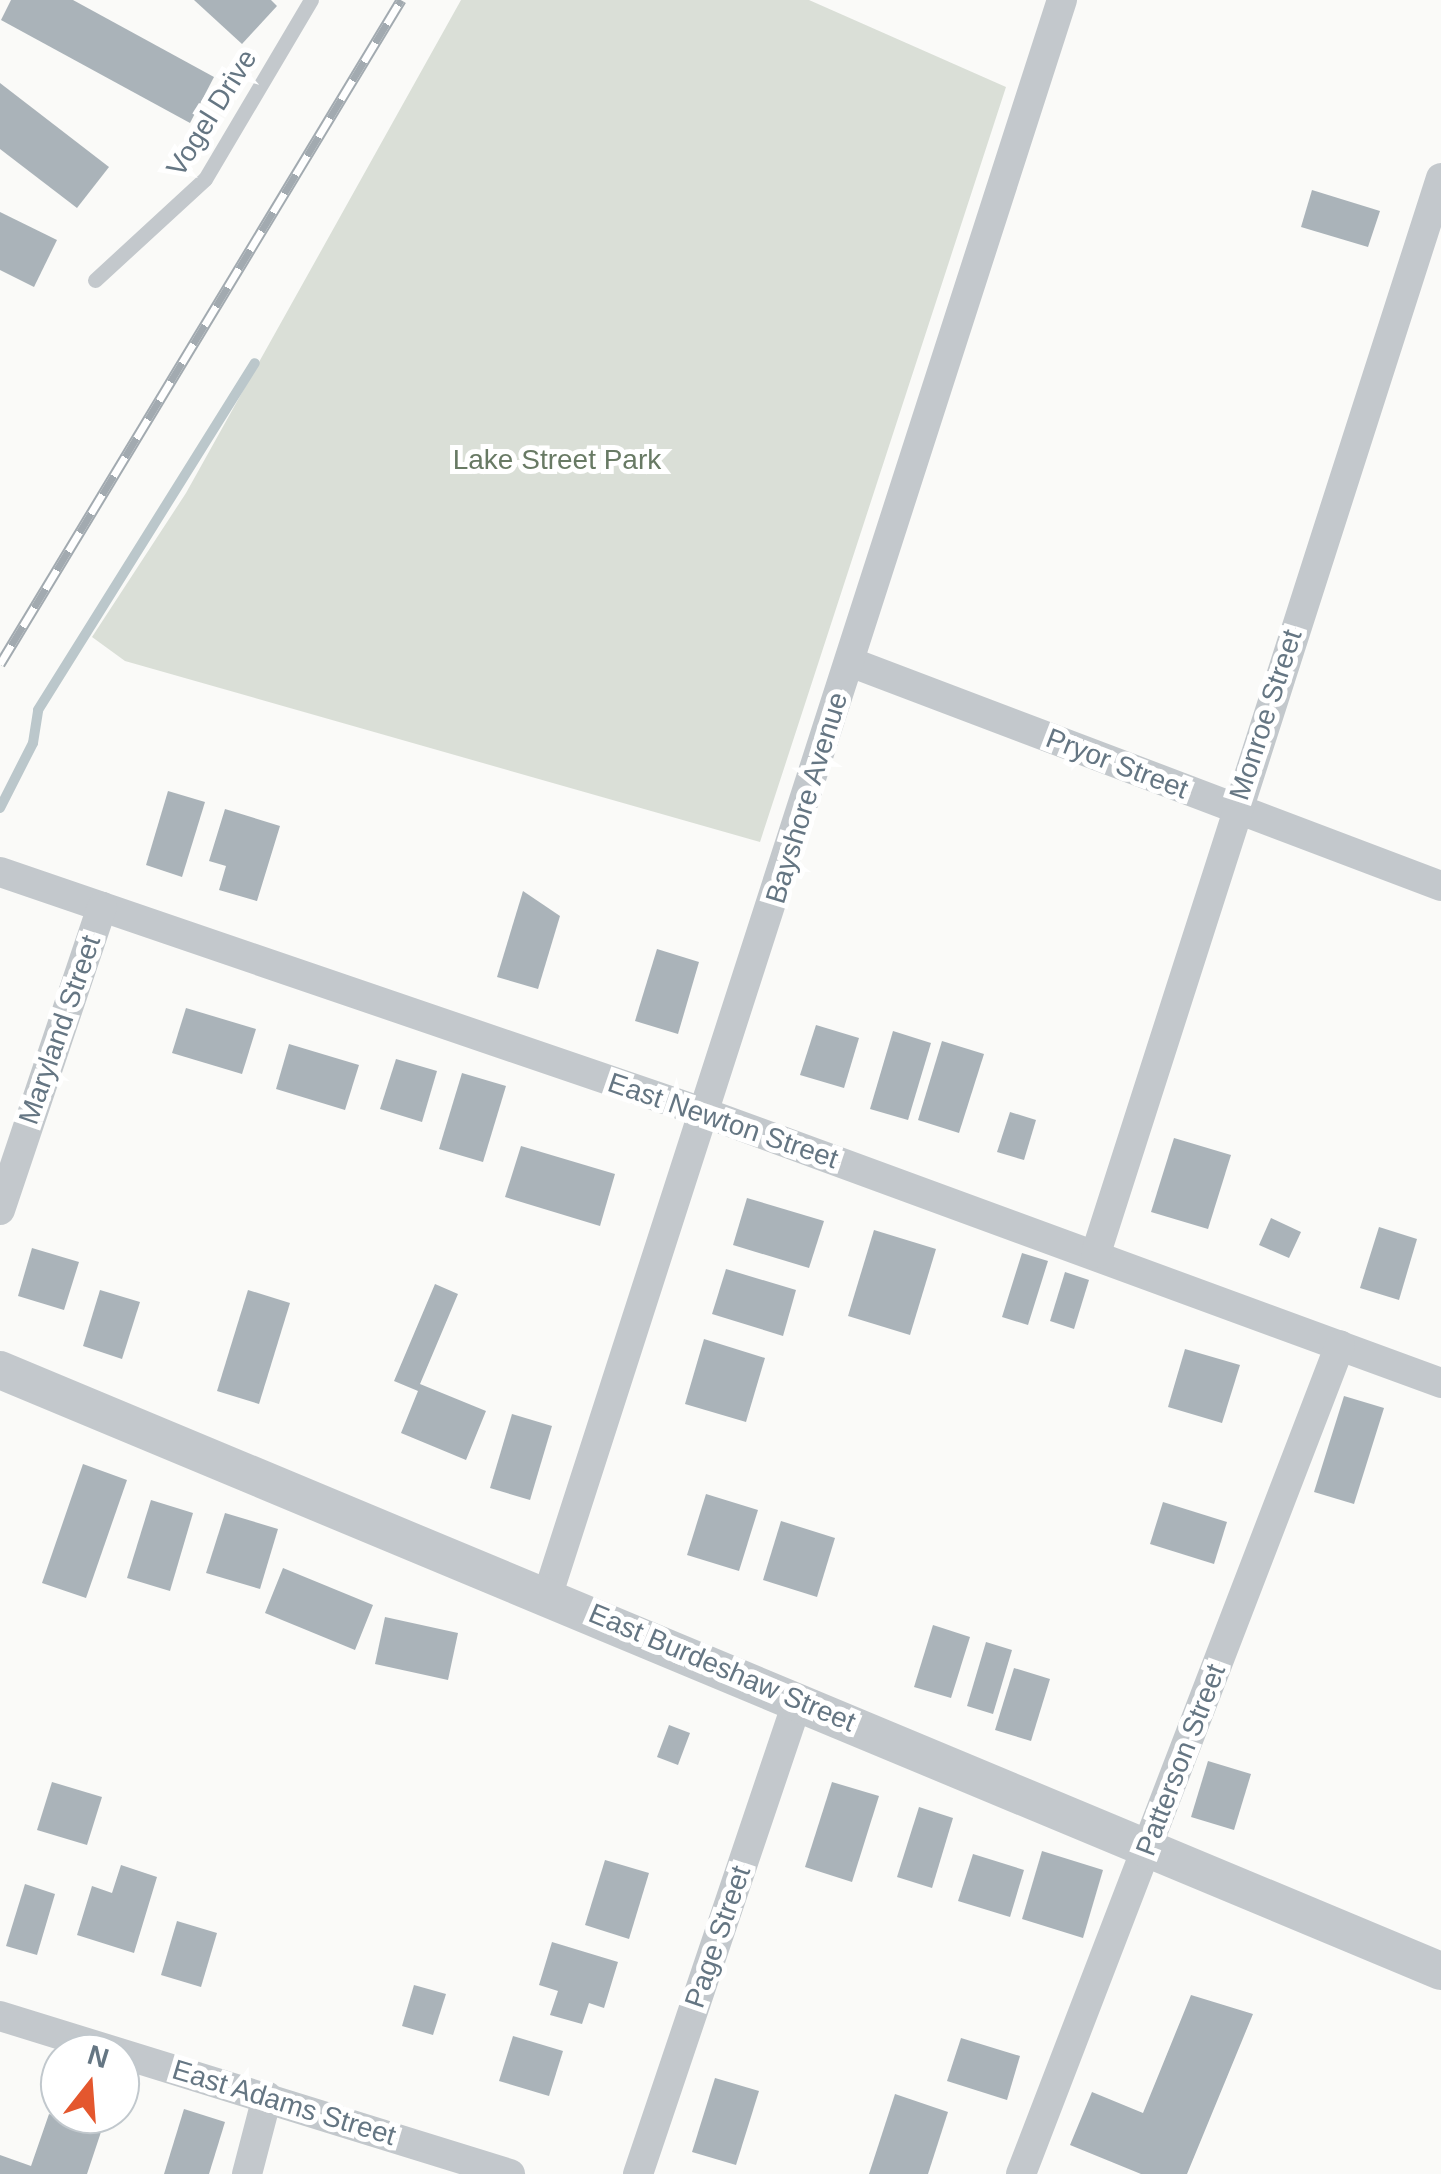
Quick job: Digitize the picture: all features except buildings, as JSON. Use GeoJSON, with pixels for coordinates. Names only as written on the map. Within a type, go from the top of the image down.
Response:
{"type":"FeatureCollection","features":[{"type":"Feature","properties":{"kind":"street","name":"Bayshore Avenue"},"geometry":{"type":"LineString","coordinates":[[548,1594],[708,1114],[1062,0]]}},
{"type":"Feature","properties":{"kind":"street","name":"Monroe Street"},"geometry":{"type":"LineString","coordinates":[[1096,1252],[1441,178]]}},
{"type":"Feature","properties":{"kind":"street","name":"Pryor Street"},"geometry":{"type":"LineString","coordinates":[[850,662],[1441,886]]}},
{"type":"Feature","properties":{"kind":"street","name":"East Newton Street"},"geometry":{"type":"LineString","coordinates":[[0,872],[708,1114],[1096,1252],[1441,1383]]}},
{"type":"Feature","properties":{"kind":"street","name":"Maryland Street"},"geometry":{"type":"LineString","coordinates":[[0,1210],[102,907]]}},
{"type":"Feature","properties":{"kind":"street","name":"Patterson Street"},"geometry":{"type":"LineString","coordinates":[[1021,2174],[1340,1345]]}},
{"type":"Feature","properties":{"kind":"street","name":"East Burdeshaw Street"},"geometry":{"type":"LineString","coordinates":[[0,1370],[548,1594],[1441,1971]]}},
{"type":"Feature","properties":{"kind":"street","name":"Page Street"},"geometry":{"type":"LineString","coordinates":[[638,2174],[798,1700]]}},
{"type":"Feature","properties":{"kind":"street","name":"East Adams Street"},"geometry":{"type":"LineString","coordinates":[[0,2016],[510,2174]]}},
{"type":"Feature","properties":{"kind":"street"},"geometry":{"type":"LineString","coordinates":[[247,2174],[267,2097]]}},
{"type":"Feature","properties":{"kind":"lane","name":"Vogel Drive"},"geometry":{"type":"LineString","coordinates":[[95,280],[205,179],[312,0]]}},
{"type":"Feature","properties":{"kind":"green space","name":"Lake Street Park"},"geometry":{"type":"Polygon","coordinates":[[[461,0],[809,0],[1006,87],[760,842],[125,661],[92,637],[186,493],[461,0]]]}},
{"type":"Feature","properties":{"kind":"waterway"},"geometry":{"type":"LineString","coordinates":[[0,808],[33,743],[38,710],[255,363]]}},
{"type":"Feature","properties":{"kind":"railway"},"geometry":{"type":"LineString","coordinates":[[0,664],[401,0]]}}]}
